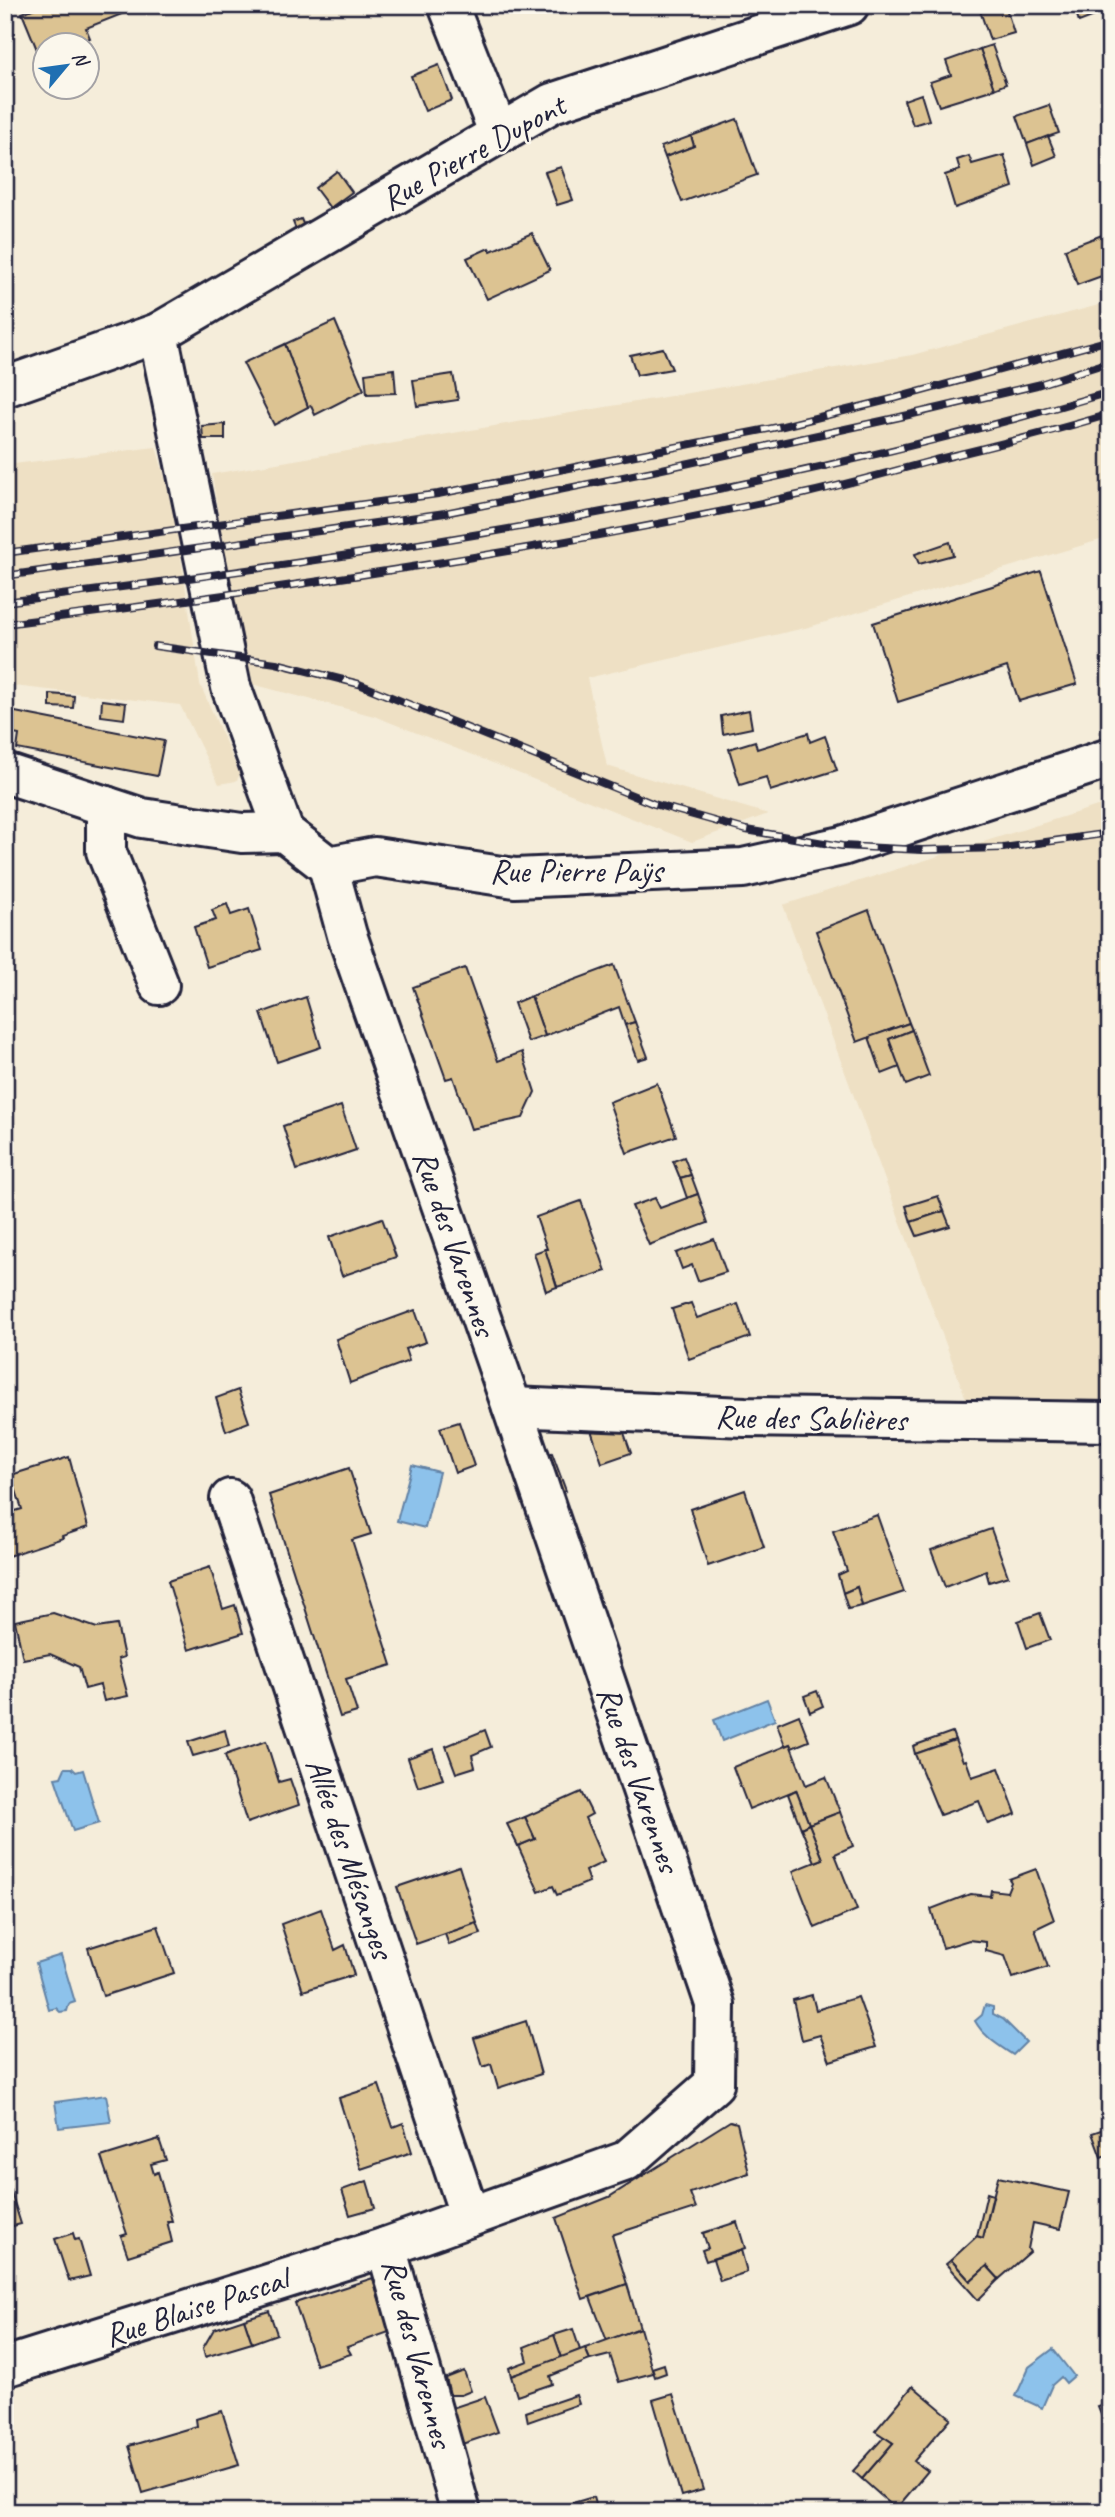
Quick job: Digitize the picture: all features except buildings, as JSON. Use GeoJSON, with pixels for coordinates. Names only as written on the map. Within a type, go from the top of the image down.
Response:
{"type":"FeatureCollection","features":[{"type":"Feature","properties":{"kind":"street"},"geometry":{"type":"LineString","coordinates":[[448,5],[499,134]]}},
{"type":"Feature","properties":{"kind":"street","name":"Rue Pierre Dupont"},"geometry":{"type":"LineString","coordinates":[[5,387],[158,333],[552,103],[849,5]]}},
{"type":"Feature","properties":{"kind":"street"},"geometry":{"type":"LineString","coordinates":[[158,333],[231,687],[284,832],[328,866]]}},
{"type":"Feature","properties":{"kind":"street","name":"Rue Pierre Paÿs"},"geometry":{"type":"LineString","coordinates":[[328,866],[375,857],[516,878],[743,868],[842,846],[1110,758]]}},
{"type":"Feature","properties":{"kind":"street"},"geometry":{"type":"LineString","coordinates":[[5,773],[142,818],[242,833],[284,832]]}},
{"type":"Feature","properties":{"kind":"street"},"geometry":{"type":"LineString","coordinates":[[106,806],[106,851],[159,985]]}},
{"type":"Feature","properties":{"kind":"street","name":"Rue des Varennes"},"geometry":{"type":"LineString","coordinates":[[328,866],[347,934],[512,1407],[715,2004],[714,2084],[626,2161],[386,2246],[461,2512]]}},
{"type":"Feature","properties":{"kind":"street","name":"Rue des Sablières"},"geometry":{"type":"LineString","coordinates":[[512,1407],[745,1418],[1110,1422]]}},
{"type":"Feature","properties":{"kind":"street","name":"Allée des Mésanges"},"geometry":{"type":"LineString","coordinates":[[229,1499],[470,2217]]}},
{"type":"Feature","properties":{"kind":"street","name":"Rue Blaise Pascal"},"geometry":{"type":"LineString","coordinates":[[5,2367],[386,2246]]}},
{"type":"Feature","properties":{"kind":"shaded area"},"geometry":{"type":"Polygon","coordinates":[[[1110,302],[1110,537],[809,627],[587,678],[607,766],[768,814],[692,842],[374,716],[244,682],[212,474],[912,355],[1110,302]]]}},
{"type":"Feature","properties":{"kind":"shaded area"},"geometry":{"type":"Polygon","coordinates":[[[156,447],[173,505],[200,684],[240,775],[236,781],[219,784],[180,705],[5,685],[5,465],[156,447]]]}},
{"type":"Feature","properties":{"kind":"shaded area"},"geometry":{"type":"Polygon","coordinates":[[[1110,802],[1110,1433],[978,1431],[783,905],[1110,802]]]}},
{"type":"Feature","properties":{"kind":"water"},"geometry":{"type":"Polygon","coordinates":[[[412,1465],[439,1472],[425,1528],[397,1521],[412,1465]]]}},
{"type":"Feature","properties":{"kind":"water"},"geometry":{"type":"Polygon","coordinates":[[[767,1699],[775,1720],[722,1741],[714,1720],[767,1699]]]}},
{"type":"Feature","properties":{"kind":"water"},"geometry":{"type":"Polygon","coordinates":[[[65,1768],[72,1768],[76,1772],[83,1770],[99,1823],[73,1831],[55,1778],[61,1777],[65,1768]]]}},
{"type":"Feature","properties":{"kind":"water"},"geometry":{"type":"Polygon","coordinates":[[[61,1955],[75,2002],[69,2004],[67,2011],[60,2012],[56,2008],[49,2010],[36,1963],[61,1955]]]}},
{"type":"Feature","properties":{"kind":"water"},"geometry":{"type":"Polygon","coordinates":[[[985,2005],[993,2007],[993,2014],[1003,2019],[1026,2042],[1013,2055],[987,2036],[975,2021],[982,2015],[985,2005]]]}},
{"type":"Feature","properties":{"kind":"water"},"geometry":{"type":"Polygon","coordinates":[[[106,2095],[111,2122],[59,2128],[55,2102],[106,2095]]]}},
{"type":"Feature","properties":{"kind":"water"},"geometry":{"type":"Polygon","coordinates":[[[1053,2349],[1074,2376],[1066,2383],[1061,2377],[1052,2385],[1042,2408],[1016,2396],[1029,2367],[1053,2349]]]}},
{"type":"Feature","properties":{"kind":"railway"},"geometry":{"type":"LineString","coordinates":[[5,553],[438,494],[783,426],[1110,340]]}},
{"type":"Feature","properties":{"kind":"railway"},"geometry":{"type":"LineString","coordinates":[[5,576],[445,513],[900,417],[1037,385],[1110,362]]}},
{"type":"Feature","properties":{"kind":"railway"},"geometry":{"type":"LineString","coordinates":[[5,602],[284,565],[562,520],[838,463],[974,430],[1110,392]]}},
{"type":"Feature","properties":{"kind":"railway"},"geometry":{"type":"LineString","coordinates":[[5,624],[305,583],[605,534],[820,490],[1110,414]]}},
{"type":"Feature","properties":{"kind":"railway"},"geometry":{"type":"LineString","coordinates":[[155,646],[276,663],[359,684],[654,804],[746,830],[842,846],[922,850],[1003,848],[1110,833]]}}]}
